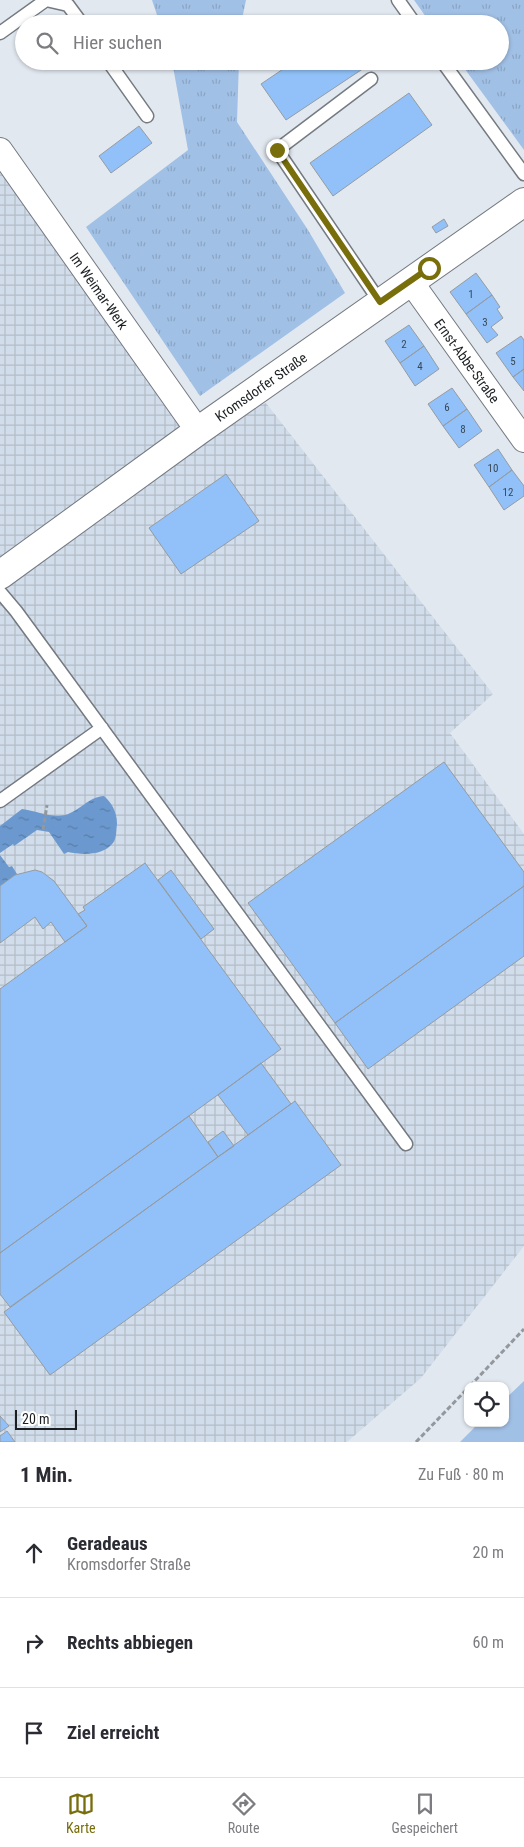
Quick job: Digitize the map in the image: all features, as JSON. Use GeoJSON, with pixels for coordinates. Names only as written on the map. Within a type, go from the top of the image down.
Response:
{"type":"FeatureCollection","features":[{"type":"Feature","properties":{"kind":"street","name":"Im Weimar-Werk"},"geometry":{"type":"LineString","coordinates":[[0,150],[198,431]]}},
{"type":"Feature","properties":{"kind":"street","name":"Kromsdorfer Straße"},"geometry":{"type":"LineString","coordinates":[[0,575],[198,431],[524,202]]}},
{"type":"Feature","properties":{"kind":"street","name":"Ernst-Abbe-Straße"},"geometry":{"type":"LineString","coordinates":[[411,282],[524,440]]}},
{"type":"Feature","properties":{"kind":"lane"},"geometry":{"type":"LineString","coordinates":[[25,15],[46,0],[68,5],[75,15]]}},
{"type":"Feature","properties":{"kind":"lane"},"geometry":{"type":"LineString","coordinates":[[398,0],[409,15]]}},
{"type":"Feature","properties":{"kind":"lane"},"geometry":{"type":"LineString","coordinates":[[0,33],[15,22]]}},
{"type":"Feature","properties":{"kind":"lane"},"geometry":{"type":"LineString","coordinates":[[114,70],[147,116]]}},
{"type":"Feature","properties":{"kind":"lane"},"geometry":{"type":"LineString","coordinates":[[449,70],[524,174]]}},
{"type":"Feature","properties":{"kind":"lane"},"geometry":{"type":"LineString","coordinates":[[371,79],[277,150],[380,302]]}},
{"type":"Feature","properties":{"kind":"lane"},"geometry":{"type":"LineString","coordinates":[[0,592],[16,611],[406,1144]]}},
{"type":"Feature","properties":{"kind":"lane"},"geometry":{"type":"LineString","coordinates":[[0,801],[102,728]]}},
{"type":"Feature","properties":{"kind":"path"},"geometry":{"type":"LineString","coordinates":[[43,830],[46,805]]}},
{"type":"Feature","properties":{"kind":"path"},"geometry":{"type":"LineString","coordinates":[[474,1382],[524,1329]]}},
{"type":"Feature","properties":{"kind":"path"},"geometry":{"type":"LineString","coordinates":[[416,1442],[464,1392]]}},
{"type":"Feature","properties":{"kind":"shaded area"},"geometry":{"type":"Polygon","coordinates":[[[0,150],[198,431],[266,403],[493,694],[450,733],[524,834],[524,1246],[421,1378],[347,1442],[0,1442],[0,150]]]}},
{"type":"Feature","properties":{"kind":"green space"},"geometry":{"type":"Polygon","coordinates":[[[152,0],[246,0],[243,15],[157,15],[152,0]]]}},
{"type":"Feature","properties":{"kind":"green space"},"geometry":{"type":"Polygon","coordinates":[[[414,0],[524,0],[524,150],[466,70],[509,70],[509,15],[425,15],[414,0]]]}},
{"type":"Feature","properties":{"kind":"green space"},"geometry":{"type":"Polygon","coordinates":[[[174,70],[239,70],[237,122],[308,230],[345,293],[200,396],[86,227],[188,150],[174,70]]]}},
{"type":"Feature","properties":{"kind":"green space"},"geometry":{"type":"Polygon","coordinates":[[[524,1381],[524,1442],[460,1442],[475,1427],[509,1427],[509,1395],[524,1381]]]}},
{"type":"Feature","properties":{"kind":"water"},"geometry":{"type":"Polygon","coordinates":[[[104,796],[114,808],[117,824],[114,841],[104,850],[92,854],[68,852],[64,854],[49,832],[37,830],[0,853],[0,826],[22,809],[60,816],[70,813],[93,799],[104,796]]]}},
{"type":"Feature","properties":{"kind":"water"},"geometry":{"type":"Polygon","coordinates":[[[0,855],[9,867],[12,866],[17,874],[0,886],[0,855]]]}},
{"type":"Feature","properties":{"kind":"building"},"geometry":{"type":"Polygon","coordinates":[[[282,70],[361,70],[286,120],[261,84],[282,70]]]}},
{"type":"Feature","properties":{"kind":"building"},"geometry":{"type":"Polygon","coordinates":[[[409,93],[432,125],[333,196],[310,163],[409,93]]]}},
{"type":"Feature","properties":{"kind":"building"},"geometry":{"type":"Polygon","coordinates":[[[139,126],[152,143],[111,173],[99,156],[139,126]]]}},
{"type":"Feature","properties":{"kind":"building"},"geometry":{"type":"Polygon","coordinates":[[[444,219],[448,226],[436,233],[432,227],[444,219]]]}},
{"type":"Feature","properties":{"kind":"building"},"geometry":{"type":"Polygon","coordinates":[[[476,273],[492,295],[466,314],[450,292],[476,273]]]}},
{"type":"Feature","properties":{"kind":"building"},"geometry":{"type":"Polygon","coordinates":[[[492,295],[500,307],[497,309],[503,318],[491,327],[498,335],[487,343],[466,314],[492,295]]]}},
{"type":"Feature","properties":{"kind":"building"},"geometry":{"type":"Polygon","coordinates":[[[409,325],[424,346],[400,363],[385,341],[409,325]]]}},
{"type":"Feature","properties":{"kind":"building"},"geometry":{"type":"Polygon","coordinates":[[[521,336],[524,340],[524,369],[513,377],[496,353],[521,336]]]}},
{"type":"Feature","properties":{"kind":"building"},"geometry":{"type":"Polygon","coordinates":[[[424,346],[439,369],[415,386],[400,363],[424,346]]]}},
{"type":"Feature","properties":{"kind":"building"},"geometry":{"type":"Polygon","coordinates":[[[524,369],[524,391],[513,377],[524,369]]]}},
{"type":"Feature","properties":{"kind":"building"},"geometry":{"type":"Polygon","coordinates":[[[452,388],[467,409],[443,426],[428,404],[452,388]]]}},
{"type":"Feature","properties":{"kind":"building"},"geometry":{"type":"Polygon","coordinates":[[[467,409],[482,431],[459,448],[443,426],[467,409]]]}},
{"type":"Feature","properties":{"kind":"building"},"geometry":{"type":"Polygon","coordinates":[[[498,449],[512,470],[489,487],[474,465],[498,449]]]}},
{"type":"Feature","properties":{"kind":"building"},"geometry":{"type":"Polygon","coordinates":[[[512,470],[524,486],[524,496],[504,510],[489,487],[512,470]]]}},
{"type":"Feature","properties":{"kind":"building"},"geometry":{"type":"Polygon","coordinates":[[[226,474],[259,521],[181,574],[149,528],[226,474]]]}},
{"type":"Feature","properties":{"kind":"building"},"geometry":{"type":"Polygon","coordinates":[[[444,762],[524,872],[524,886],[335,1023],[248,903],[444,762]]]}},
{"type":"Feature","properties":{"kind":"building"},"geometry":{"type":"Polygon","coordinates":[[[145,863],[281,1049],[0,1253],[0,989],[87,926],[78,914],[85,910],[83,907],[145,863]]]}},
{"type":"Feature","properties":{"kind":"building"},"geometry":{"type":"Polygon","coordinates":[[[35,870],[42,872],[54,881],[87,926],[65,942],[51,922],[43,929],[35,917],[0,943],[0,886],[15,875],[35,870]]]}},
{"type":"Feature","properties":{"kind":"building"},"geometry":{"type":"Polygon","coordinates":[[[171,870],[214,929],[201,939],[158,880],[171,870]]]}},
{"type":"Feature","properties":{"kind":"building"},"geometry":{"type":"Polygon","coordinates":[[[524,886],[524,956],[368,1069],[335,1023],[524,886]]]}},
{"type":"Feature","properties":{"kind":"building"},"geometry":{"type":"Polygon","coordinates":[[[261,1063],[291,1104],[248,1135],[218,1095],[261,1063]]]}},
{"type":"Feature","properties":{"kind":"building"},"geometry":{"type":"Polygon","coordinates":[[[295,1101],[341,1165],[50,1375],[4,1312],[295,1101]]]}},
{"type":"Feature","properties":{"kind":"building"},"geometry":{"type":"Polygon","coordinates":[[[189,1116],[218,1157],[10,1307],[0,1294],[0,1253],[189,1116]]]}},
{"type":"Feature","properties":{"kind":"building"},"geometry":{"type":"Polygon","coordinates":[[[223,1131],[234,1146],[218,1157],[208,1142],[223,1131]]]}},
{"type":"Feature","properties":{"kind":"building"},"geometry":{"type":"Polygon","coordinates":[[[0,1416],[9,1426],[0,1432],[0,1416]]]}},
{"type":"Feature","properties":{"kind":"building"},"geometry":{"type":"Polygon","coordinates":[[[7,1431],[15,1442],[0,1442],[0,1436],[7,1431]]]}},
{"type":"Feature","properties":{"kind":"route"},"geometry":{"type":"LineString","coordinates":[[277,150],[380,302],[429,268]]}}]}
